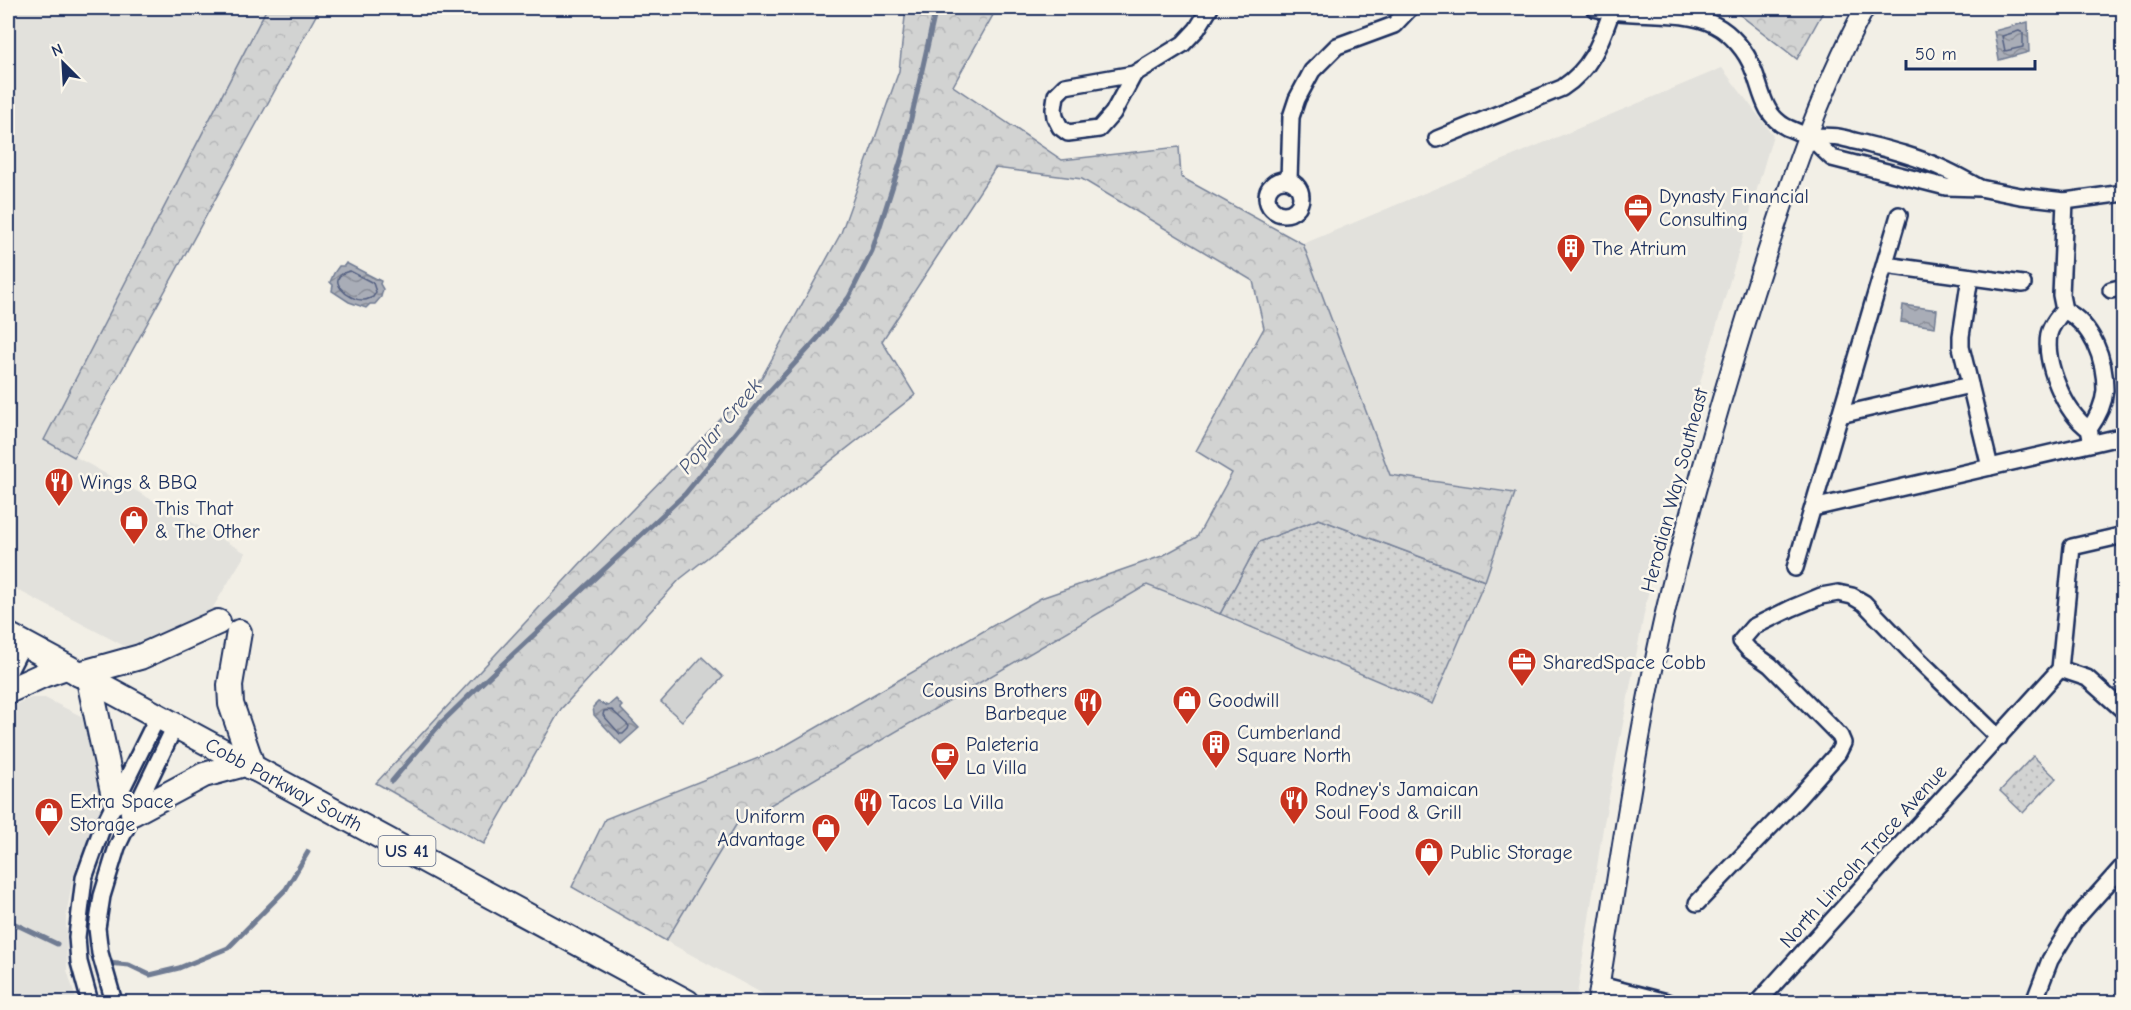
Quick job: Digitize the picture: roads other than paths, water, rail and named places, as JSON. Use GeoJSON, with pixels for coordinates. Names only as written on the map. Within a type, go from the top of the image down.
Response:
{"type":"FeatureCollection","features":[{"type":"Feature","properties":{"kind":"main road"},"geometry":{"type":"LineString","coordinates":[[8,691],[43,675],[78,674],[140,657],[229,627],[231,704],[249,766],[204,775],[124,807],[78,674]]}},
{"type":"Feature","properties":{"kind":"main road","name":"Cobb Parkway South"},"geometry":{"type":"LineString","coordinates":[[15,640],[687,1002]]}},
{"type":"Feature","properties":{"kind":"street"},"geometry":{"type":"LineString","coordinates":[[1134,74],[1113,113],[1099,129],[1068,133],[1060,127],[1054,109],[1056,95],[1065,86],[1134,74],[1183,44],[1197,29],[1210,8]]}},
{"type":"Feature","properties":{"kind":"street"},"geometry":{"type":"LineString","coordinates":[[1288,180],[1291,117],[1297,99],[1312,71],[1337,46],[1394,25],[1410,8]]}},
{"type":"Feature","properties":{"kind":"street"},"geometry":{"type":"LineString","coordinates":[[1594,8],[1611,12],[1681,12],[1716,25],[1727,33],[1744,53],[1753,68],[1768,111],[1785,126],[1809,136],[1840,137],[1912,157],[1947,170],[1980,188]]}},
{"type":"Feature","properties":{"kind":"street","name":"Herodian Way Southeast"},"geometry":{"type":"LineString","coordinates":[[1598,994],[1665,614],[1711,431],[1773,234],[1826,88],[1865,8]]}},
{"type":"Feature","properties":{"kind":"street"},"geometry":{"type":"LineString","coordinates":[[1437,139],[1562,88],[1577,78],[1589,64],[1605,32],[1611,12]]}},
{"type":"Feature","properties":{"kind":"street"},"geometry":{"type":"LineString","coordinates":[[1809,136],[1832,158],[1946,187],[1980,188],[2020,196],[2065,201],[2124,193]]}},
{"type":"Feature","properties":{"kind":"street"},"geometry":{"type":"LineString","coordinates":[[2065,201],[2061,295],[2064,310],[2049,332],[2050,358],[2054,376],[2067,404],[2091,436]]}},
{"type":"Feature","properties":{"kind":"street"},"geometry":{"type":"LineString","coordinates":[[1794,568],[1899,215]]}},
{"type":"Feature","properties":{"kind":"street"},"geometry":{"type":"LineString","coordinates":[[1885,265],[2023,284]]}},
{"type":"Feature","properties":{"kind":"street"},"geometry":{"type":"LineString","coordinates":[[1970,277],[1961,347],[1990,467]]}},
{"type":"Feature","properties":{"kind":"street"},"geometry":{"type":"LineString","coordinates":[[2064,310],[2075,316],[2092,335],[2103,370],[2105,392],[2091,436]]}},
{"type":"Feature","properties":{"kind":"street"},"geometry":{"type":"LineString","coordinates":[[1840,415],[1970,385]]}},
{"type":"Feature","properties":{"kind":"street"},"geometry":{"type":"LineString","coordinates":[[1813,508],[1990,467],[2091,436],[2124,436]]}},
{"type":"Feature","properties":{"kind":"street"},"geometry":{"type":"LineString","coordinates":[[2124,535],[2072,547],[2060,669],[2087,678],[2124,711]]}},
{"type":"Feature","properties":{"kind":"street"},"geometry":{"type":"LineString","coordinates":[[1697,903],[1798,798],[1838,753],[1843,743],[1840,736],[1770,665],[1749,650],[1741,641],[1753,627],[1821,596],[1838,593],[1852,596],[1864,603],[1999,738]]}},
{"type":"Feature","properties":{"kind":"street"},"geometry":{"type":"LineString","coordinates":[[8,673],[15,640]]}},
{"type":"Feature","properties":{"kind":"street","name":"North Lincoln Trace Avenue"},"geometry":{"type":"LineString","coordinates":[[1758,1002],[2060,669]]}},
{"type":"Feature","properties":{"kind":"street"},"geometry":{"type":"LineString","coordinates":[[90,1002],[80,962],[77,937],[84,878],[92,854],[124,807],[166,721]]}},
{"type":"Feature","properties":{"kind":"street"},"geometry":{"type":"LineString","coordinates":[[114,1002],[100,953],[97,928],[102,896],[124,807],[166,721]]}},
{"type":"Feature","properties":{"kind":"street"},"geometry":{"type":"LineString","coordinates":[[2034,1002],[2050,960],[2074,921],[2124,865]]}},
{"type":"Feature","properties":{"kind":"street"},"geometry":{"type":"LineString","coordinates":[[1598,994],[1667,1002]]}},
{"type":"Feature","properties":{"kind":"water"},"geometry":{"type":"Polygon","coordinates":[[[2028,22],[2029,52],[1999,60],[1994,31],[2028,22]]]}},
{"type":"Feature","properties":{"kind":"water"},"geometry":{"type":"Polygon","coordinates":[[[346,263],[381,281],[383,289],[381,297],[375,304],[370,304],[366,308],[349,302],[332,291],[333,285],[330,282],[334,273],[339,266],[344,266],[346,263]]]}},
{"type":"Feature","properties":{"kind":"water"},"geometry":{"type":"Polygon","coordinates":[[[1903,305],[1937,310],[1935,327],[1901,322],[1903,305]]]}},
{"type":"Feature","properties":{"kind":"water"},"geometry":{"type":"Polygon","coordinates":[[[616,699],[622,706],[620,708],[639,728],[621,744],[594,715],[593,707],[598,702],[608,706],[616,699]]]}},
{"type":"Feature","properties":{"kind":"waterway","name":"Poplar Creek"},"geometry":{"type":"LineString","coordinates":[[392,781],[442,722],[685,494],[766,395],[818,338],[849,297],[872,251],[903,154],[936,8]]}},
{"type":"Feature","properties":{"kind":"waterway","name":"Poplar Creek"},"geometry":{"type":"LineString","coordinates":[[108,963],[129,965],[150,975],[179,968],[228,948],[286,889],[308,852]]}},
{"type":"Feature","properties":{"kind":"waterway","name":"Poplar Creek"},"geometry":{"type":"LineString","coordinates":[[13,923],[57,944]]}},
{"type":"Feature","properties":{"kind":"place","name":"Dynasty Financial Consulting"},"geometry":{"type":"Point","coordinates":[1638,234]}},
{"type":"Feature","properties":{"kind":"place","name":"The Atrium"},"geometry":{"type":"Point","coordinates":[1571,274]}},
{"type":"Feature","properties":{"kind":"place","name":"Wings & BBQ"},"geometry":{"type":"Point","coordinates":[59,508]}},
{"type":"Feature","properties":{"kind":"place","name":"This That & The Other"},"geometry":{"type":"Point","coordinates":[134,546]}},
{"type":"Feature","properties":{"kind":"place","name":"SharedSpace Cobb"},"geometry":{"type":"Point","coordinates":[1522,688]}},
{"type":"Feature","properties":{"kind":"place","name":"Goodwill"},"geometry":{"type":"Point","coordinates":[1187,726]}},
{"type":"Feature","properties":{"kind":"place","name":"Cousins Brothers Barbeque"},"geometry":{"type":"Point","coordinates":[1088,728]}},
{"type":"Feature","properties":{"kind":"place","name":"Cumberland Square North"},"geometry":{"type":"Point","coordinates":[1216,770]}},
{"type":"Feature","properties":{"kind":"place","name":"Paleteria La Villa"},"geometry":{"type":"Point","coordinates":[945,782]}},
{"type":"Feature","properties":{"kind":"place","name":"Rodney's Jamaican Soul Food & Grill"},"geometry":{"type":"Point","coordinates":[1294,826]}},
{"type":"Feature","properties":{"kind":"place","name":"Tacos La Villa"},"geometry":{"type":"Point","coordinates":[868,828]}},
{"type":"Feature","properties":{"kind":"place","name":"Extra Space Storage"},"geometry":{"type":"Point","coordinates":[49,838]}},
{"type":"Feature","properties":{"kind":"place","name":"Uniform Advantage"},"geometry":{"type":"Point","coordinates":[826,854]}},
{"type":"Feature","properties":{"kind":"place","name":"Public Storage"},"geometry":{"type":"Point","coordinates":[1429,878]}}]}
